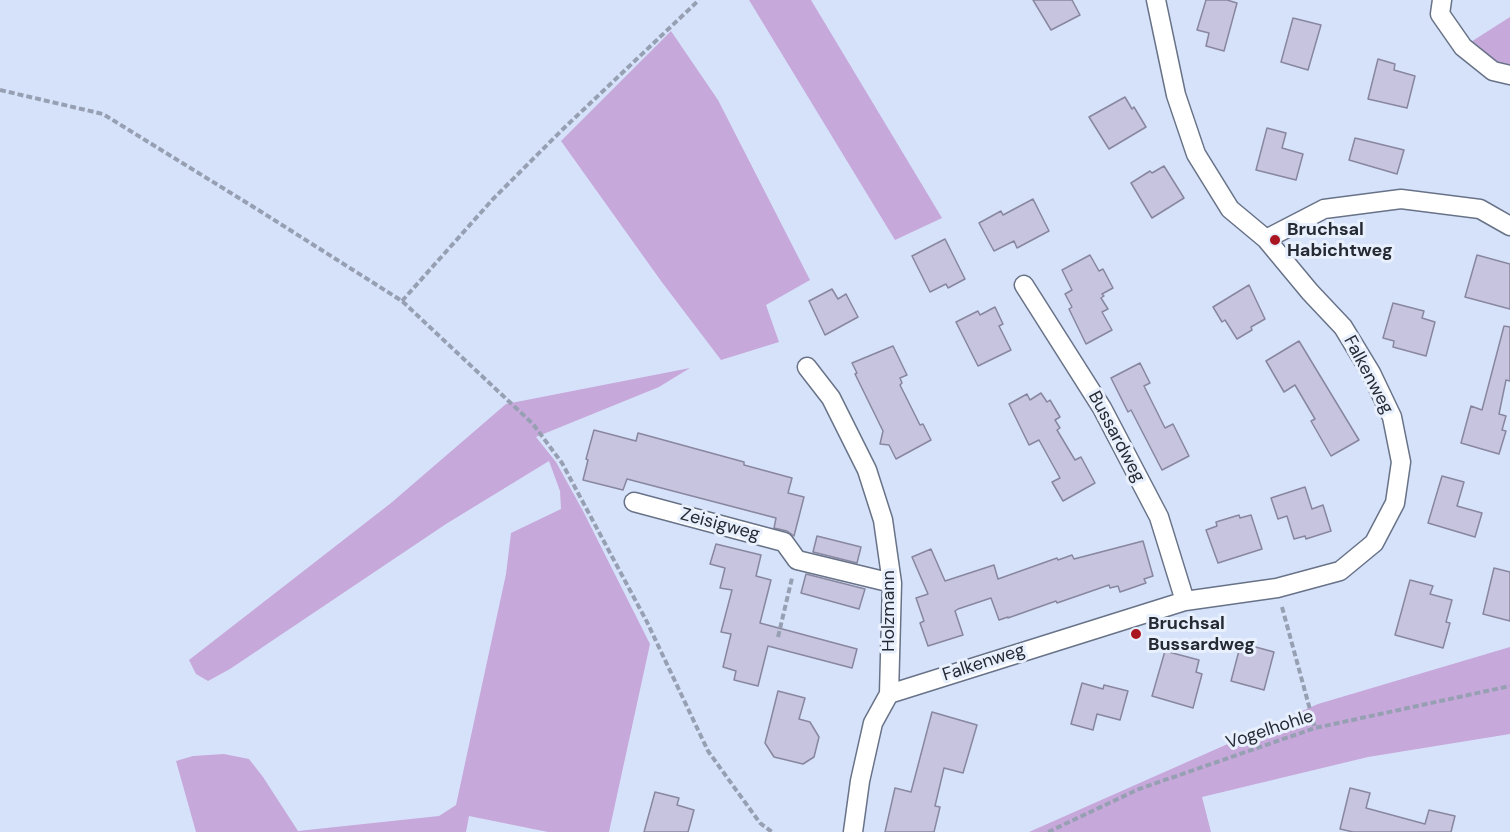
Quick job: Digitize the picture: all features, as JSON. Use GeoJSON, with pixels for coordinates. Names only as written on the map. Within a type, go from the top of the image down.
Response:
{"type":"FeatureCollection","features":[{"type":"Feature","properties":{"kind":"street","name":"Falkenweg"},"geometry":{"type":"LineString","coordinates":[[889,694],[1185,601],[1277,588],[1340,572],[1374,543],[1395,503],[1401,462],[1392,417],[1366,364],[1343,327],[1266,239],[1230,209],[1196,154],[1176,95],[1156,0]]}},
{"type":"Feature","properties":{"kind":"street"},"geometry":{"type":"LineString","coordinates":[[1442,0],[1440,14],[1463,47],[1493,71],[1510,75]]}},
{"type":"Feature","properties":{"kind":"street"},"geometry":{"type":"LineString","coordinates":[[1266,239],[1324,209],[1401,199],[1480,209],[1510,226]]}},
{"type":"Feature","properties":{"kind":"street","name":"Bussardweg"},"geometry":{"type":"LineString","coordinates":[[1023,285],[1102,408],[1158,517],[1185,601]]}},
{"type":"Feature","properties":{"kind":"street","name":"Holzmann"},"geometry":{"type":"LineString","coordinates":[[807,367],[831,398],[867,470],[883,520],[892,583],[889,694],[873,723],[860,781],[853,832]]}},
{"type":"Feature","properties":{"kind":"street","name":"Zeisigweg"},"geometry":{"type":"LineString","coordinates":[[634,502],[784,542],[797,560]]}},
{"type":"Feature","properties":{"kind":"street"},"geometry":{"type":"LineString","coordinates":[[797,560],[892,583]]}},
{"type":"Feature","properties":{"kind":"path"},"geometry":{"type":"LineString","coordinates":[[402,301],[493,199],[699,0]]}},
{"type":"Feature","properties":{"kind":"path"},"geometry":{"type":"LineString","coordinates":[[0,90],[103,114],[402,301],[532,424],[562,463],[647,622],[708,751],[760,823],[772,832]]}},
{"type":"Feature","properties":{"kind":"path"},"geometry":{"type":"LineString","coordinates":[[778,637],[797,560]]}},
{"type":"Feature","properties":{"kind":"path"},"geometry":{"type":"LineString","coordinates":[[1277,588],[1315,728]]}},
{"type":"Feature","properties":{"kind":"path","name":"Vogelhohle"},"geometry":{"type":"LineString","coordinates":[[1048,832],[1139,789],[1315,728],[1510,686]]}},
{"type":"Feature","properties":{"kind":"shaded area"},"geometry":{"type":"Polygon","coordinates":[[[749,0],[811,0],[942,218],[895,240],[749,0]]]}},
{"type":"Feature","properties":{"kind":"shaded area"},"geometry":{"type":"Polygon","coordinates":[[[1510,17],[1510,75],[1463,47],[1510,17]]]}},
{"type":"Feature","properties":{"kind":"shaded area"},"geometry":{"type":"Polygon","coordinates":[[[671,31],[718,100],[810,280],[766,305],[779,342],[721,360],[661,281],[561,141],[671,31]]]}},
{"type":"Feature","properties":{"kind":"shaded area"},"geometry":{"type":"Polygon","coordinates":[[[690,368],[659,387],[536,437],[556,462],[583,511],[650,644],[609,832],[548,832],[469,816],[466,832],[196,832],[176,761],[193,756],[224,754],[249,759],[298,831],[439,816],[456,805],[506,574],[511,533],[561,509],[560,491],[549,461],[446,524],[230,669],[208,681],[196,674],[189,660],[391,503],[506,404],[690,368]]]}},
{"type":"Feature","properties":{"kind":"shaded area"},"geometry":{"type":"Polygon","coordinates":[[[1510,647],[1510,734],[1368,757],[1202,797],[1211,832],[1029,832],[1318,704],[1510,647]]]}},
{"type":"Feature","properties":{"kind":"building"},"geometry":{"type":"Polygon","coordinates":[[[1033,0],[1072,0],[1080,15],[1051,30],[1033,0]]]}},
{"type":"Feature","properties":{"kind":"building"},"geometry":{"type":"Polygon","coordinates":[[[1206,0],[1227,0],[1237,3],[1224,51],[1206,46],[1209,33],[1197,30],[1206,0]]]}},
{"type":"Feature","properties":{"kind":"building"},"geometry":{"type":"Polygon","coordinates":[[[1293,18],[1321,25],[1308,70],[1281,62],[1293,18]]]}},
{"type":"Feature","properties":{"kind":"building"},"geometry":{"type":"Polygon","coordinates":[[[1378,59],[1395,64],[1394,70],[1415,76],[1407,108],[1368,99],[1378,59]]]}},
{"type":"Feature","properties":{"kind":"building"},"geometry":{"type":"Polygon","coordinates":[[[1125,97],[1146,127],[1109,149],[1089,117],[1125,97]]]}},
{"type":"Feature","properties":{"kind":"building"},"geometry":{"type":"Polygon","coordinates":[[[1267,128],[1286,133],[1282,148],[1303,154],[1296,180],[1256,170],[1267,128]]]}},
{"type":"Feature","properties":{"kind":"building"},"geometry":{"type":"Polygon","coordinates":[[[1355,138],[1404,150],[1397,174],[1349,160],[1355,138]]]}},
{"type":"Feature","properties":{"kind":"building"},"geometry":{"type":"Polygon","coordinates":[[[1164,166],[1184,198],[1152,218],[1131,183],[1150,171],[1152,173],[1164,166]]]}},
{"type":"Feature","properties":{"kind":"building"},"geometry":{"type":"Polygon","coordinates":[[[1033,199],[1049,231],[1017,248],[1014,241],[994,251],[979,223],[1001,211],[1003,215],[1033,199]]]}},
{"type":"Feature","properties":{"kind":"building"},"geometry":{"type":"Polygon","coordinates":[[[945,239],[965,279],[948,288],[946,284],[930,292],[912,256],[945,239]]]}},
{"type":"Feature","properties":{"kind":"building"},"geometry":{"type":"Polygon","coordinates":[[[1090,255],[1099,271],[1103,269],[1113,288],[1102,294],[1104,296],[1101,298],[1108,309],[1102,312],[1112,330],[1086,344],[1069,309],[1072,307],[1065,294],[1072,290],[1062,270],[1090,255]]]}},
{"type":"Feature","properties":{"kind":"building"},"geometry":{"type":"Polygon","coordinates":[[[1477,255],[1510,264],[1510,309],[1465,297],[1477,255]]]}},
{"type":"Feature","properties":{"kind":"building"},"geometry":{"type":"Polygon","coordinates":[[[1249,285],[1265,319],[1237,339],[1213,307],[1249,285]]]}},
{"type":"Feature","properties":{"kind":"building"},"geometry":{"type":"Polygon","coordinates":[[[832,289],[838,299],[846,294],[858,317],[825,335],[809,301],[832,289]]]}},
{"type":"Feature","properties":{"kind":"building"},"geometry":{"type":"Polygon","coordinates":[[[1393,303],[1424,311],[1422,318],[1435,322],[1426,356],[1393,347],[1394,341],[1383,338],[1393,303]]]}},
{"type":"Feature","properties":{"kind":"building"},"geometry":{"type":"Polygon","coordinates":[[[995,307],[1003,324],[999,326],[1011,350],[978,366],[956,322],[978,311],[980,315],[995,307]]]}},
{"type":"Feature","properties":{"kind":"building"},"geometry":{"type":"Polygon","coordinates":[[[1504,326],[1510,327],[1510,381],[1506,380],[1499,414],[1506,416],[1502,430],[1506,431],[1499,454],[1461,443],[1471,406],[1482,410],[1504,326]]]}},
{"type":"Feature","properties":{"kind":"building"},"geometry":{"type":"Polygon","coordinates":[[[1299,341],[1359,440],[1331,456],[1311,421],[1315,419],[1295,385],[1284,392],[1266,361],[1299,341]]]}},
{"type":"Feature","properties":{"kind":"building"},"geometry":{"type":"Polygon","coordinates":[[[893,346],[907,375],[900,378],[902,383],[900,385],[920,425],[923,424],[931,440],[896,459],[889,445],[880,444],[883,431],[855,374],[857,373],[852,363],[893,346]]]}},
{"type":"Feature","properties":{"kind":"building"},"geometry":{"type":"Polygon","coordinates":[[[1140,363],[1150,383],[1144,386],[1165,428],[1173,424],[1189,456],[1162,470],[1131,410],[1128,412],[1111,378],[1140,363]]]}},
{"type":"Feature","properties":{"kind":"building"},"geometry":{"type":"Polygon","coordinates":[[[1041,393],[1047,402],[1050,400],[1060,417],[1055,420],[1060,428],[1057,430],[1075,460],[1081,457],[1095,483],[1063,501],[1052,482],[1060,478],[1039,440],[1029,445],[1009,404],[1027,394],[1030,400],[1041,393]]]}},
{"type":"Feature","properties":{"kind":"building"},"geometry":{"type":"Polygon","coordinates":[[[594,430],[636,441],[638,433],[744,462],[744,465],[792,478],[788,493],[804,497],[794,536],[787,531],[774,528],[776,518],[627,479],[623,490],[583,480],[594,430]]]}},
{"type":"Feature","properties":{"kind":"building"},"geometry":{"type":"Polygon","coordinates":[[[1442,476],[1464,482],[1457,506],[1482,513],[1475,537],[1428,523],[1442,476]]]}},
{"type":"Feature","properties":{"kind":"building"},"geometry":{"type":"Polygon","coordinates":[[[1305,487],[1312,509],[1323,505],[1331,531],[1306,539],[1305,536],[1294,539],[1287,516],[1278,519],[1271,498],[1305,487]]]}},
{"type":"Feature","properties":{"kind":"building"},"geometry":{"type":"Polygon","coordinates":[[[1239,515],[1240,518],[1251,515],[1262,549],[1218,563],[1206,530],[1217,526],[1216,522],[1239,515]]]}},
{"type":"Feature","properties":{"kind":"building"},"geometry":{"type":"Polygon","coordinates":[[[817,536],[861,547],[857,563],[813,552],[817,536]]]}},
{"type":"Feature","properties":{"kind":"building"},"geometry":{"type":"Polygon","coordinates":[[[1143,541],[1153,576],[1144,579],[1146,583],[1120,592],[1118,586],[1110,588],[1109,585],[999,620],[991,598],[955,611],[963,635],[928,646],[920,623],[924,621],[916,598],[928,594],[912,557],[931,549],[945,581],[994,565],[998,579],[1057,558],[1058,560],[1072,555],[1074,559],[1143,541]]]}},
{"type":"Feature","properties":{"kind":"building"},"geometry":{"type":"Polygon","coordinates":[[[716,544],[761,555],[756,576],[771,580],[760,623],[857,649],[852,668],[768,646],[758,686],[734,680],[736,671],[723,667],[731,634],[721,632],[732,590],[720,588],[725,568],[710,564],[716,544]]]}},
{"type":"Feature","properties":{"kind":"building"},"geometry":{"type":"Polygon","coordinates":[[[1494,568],[1510,572],[1510,621],[1483,614],[1494,568]]]}},
{"type":"Feature","properties":{"kind":"building"},"geometry":{"type":"Polygon","coordinates":[[[806,574],[865,589],[859,609],[801,593],[806,574]]]}},
{"type":"Feature","properties":{"kind":"building"},"geometry":{"type":"Polygon","coordinates":[[[1410,580],[1433,586],[1430,594],[1452,600],[1446,622],[1450,623],[1443,648],[1395,635],[1410,580]]]}},
{"type":"Feature","properties":{"kind":"building"},"geometry":{"type":"Polygon","coordinates":[[[1241,643],[1274,652],[1264,690],[1231,681],[1241,643]]]}},
{"type":"Feature","properties":{"kind":"building"},"geometry":{"type":"Polygon","coordinates":[[[1165,651],[1199,660],[1196,672],[1202,674],[1193,708],[1152,696],[1165,651]]]}},
{"type":"Feature","properties":{"kind":"building"},"geometry":{"type":"Polygon","coordinates":[[[1082,683],[1103,689],[1104,685],[1128,691],[1120,720],[1097,714],[1093,730],[1071,724],[1082,683]]]}},
{"type":"Feature","properties":{"kind":"building"},"geometry":{"type":"Polygon","coordinates":[[[778,691],[805,698],[799,719],[810,722],[819,737],[814,757],[803,764],[774,757],[765,743],[778,691]]]}},
{"type":"Feature","properties":{"kind":"building"},"geometry":{"type":"Polygon","coordinates":[[[932,712],[977,725],[963,773],[944,768],[935,806],[940,807],[934,832],[885,832],[895,788],[911,792],[932,712]]]}},
{"type":"Feature","properties":{"kind":"building"},"geometry":{"type":"Polygon","coordinates":[[[1350,788],[1370,793],[1366,808],[1425,824],[1429,810],[1455,816],[1451,832],[1353,832],[1340,829],[1350,788]]]}},
{"type":"Feature","properties":{"kind":"building"},"geometry":{"type":"Polygon","coordinates":[[[655,792],[679,798],[677,805],[694,810],[688,832],[644,832],[655,792]]]}},
{"type":"Feature","properties":{"kind":"place","name":"Bruchsal Habichtweg"},"geometry":{"type":"Point","coordinates":[1275,240]}},
{"type":"Feature","properties":{"kind":"place","name":"Bruchsal Bussardweg"},"geometry":{"type":"Point","coordinates":[1136,634]}}]}
